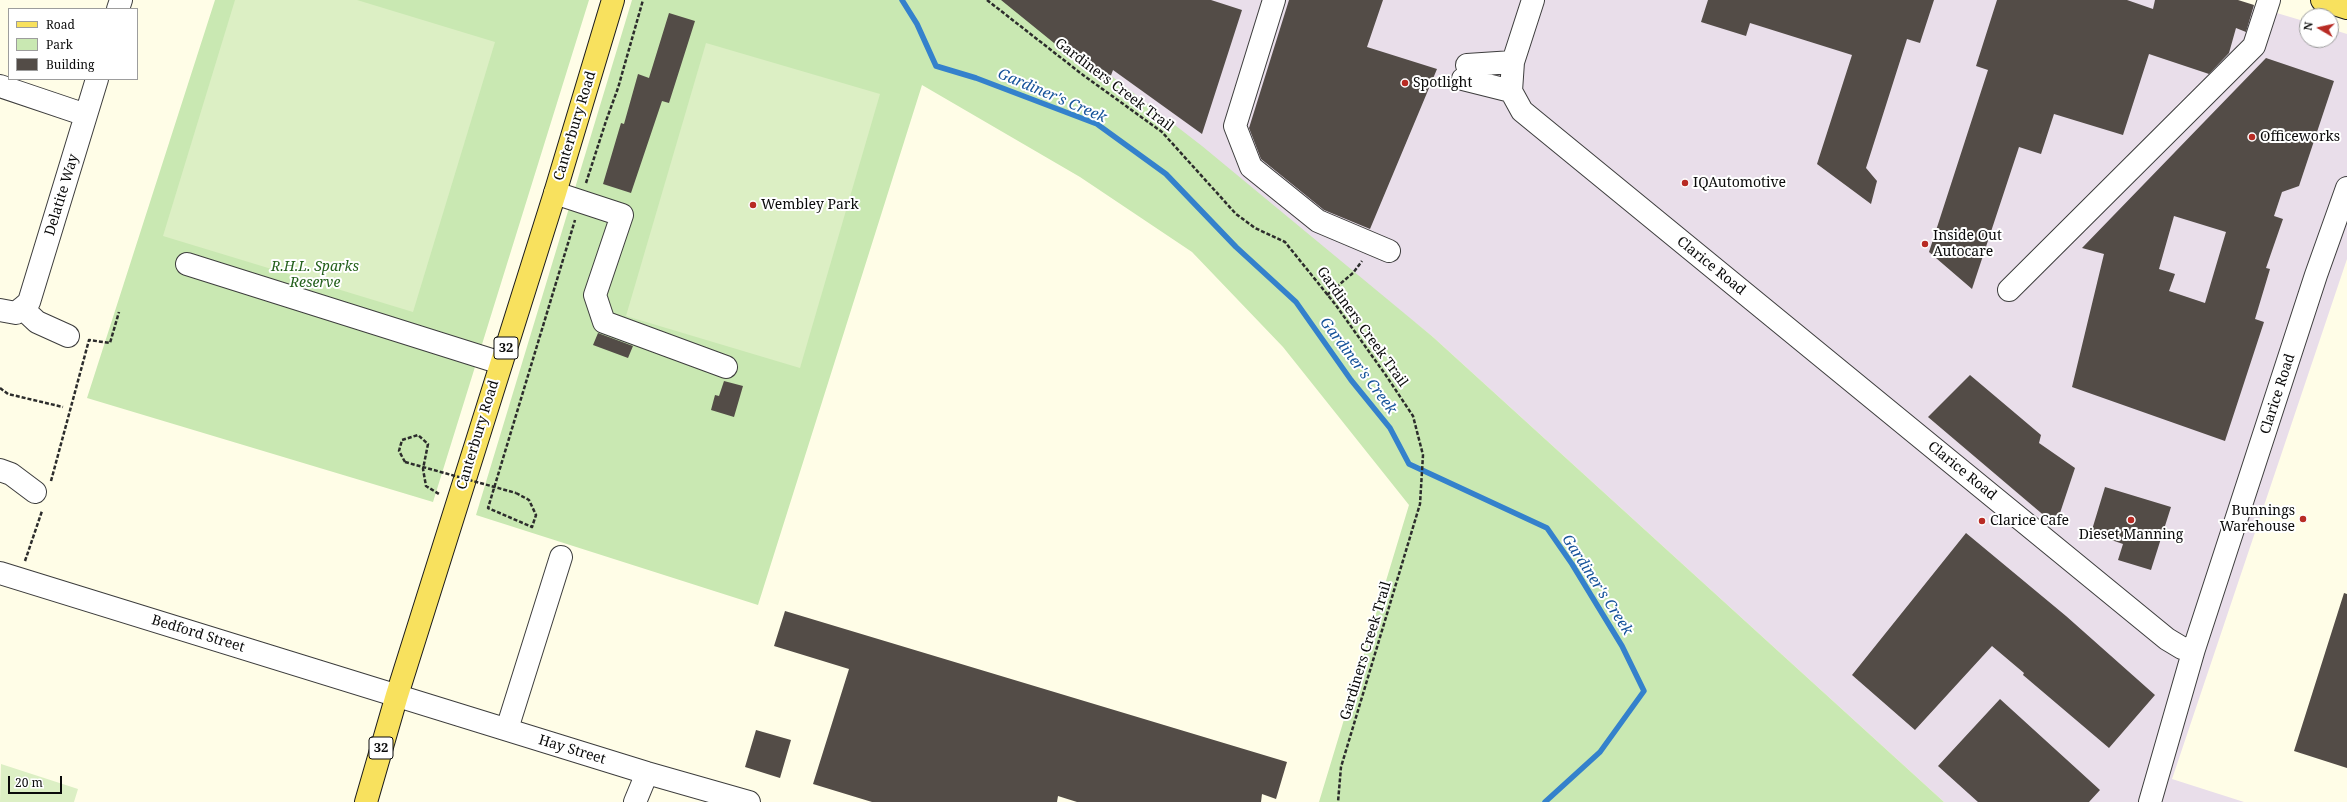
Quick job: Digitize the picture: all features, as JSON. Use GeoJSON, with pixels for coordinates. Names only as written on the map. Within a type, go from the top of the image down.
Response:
{"type":"FeatureCollection","features":[{"type":"Feature","properties":{"kind":"main road","name":"Canterbury Road"},"geometry":{"type":"LineString","coordinates":[[366,802],[396,695],[555,192],[613,0]]}},
{"type":"Feature","properties":{"kind":"main road"},"geometry":{"type":"LineString","coordinates":[[2322,0],[2347,8]]}},
{"type":"Feature","properties":{"kind":"street"},"geometry":{"type":"LineString","coordinates":[[1274,0],[1235,126],[1251,168],[1318,222],[1389,251]]}},
{"type":"Feature","properties":{"kind":"street"},"geometry":{"type":"LineString","coordinates":[[1513,62],[1465,72],[1511,91],[1513,62],[1533,0]]}},
{"type":"Feature","properties":{"kind":"street"},"geometry":{"type":"LineString","coordinates":[[2008,290],[2254,46],[2269,0]]}},
{"type":"Feature","properties":{"kind":"street","name":"Delatite Way"},"geometry":{"type":"LineString","coordinates":[[22,308],[29,302],[97,80]]}},
{"type":"Feature","properties":{"kind":"street"},"geometry":{"type":"LineString","coordinates":[[0,86],[86,115]]}},
{"type":"Feature","properties":{"kind":"street","name":"Clarice Road"},"geometry":{"type":"LineString","coordinates":[[1511,91],[1522,111],[2166,639],[2182,648],[2194,649],[2316,275],[2347,188]]}},
{"type":"Feature","properties":{"kind":"street"},"geometry":{"type":"LineString","coordinates":[[555,192],[580,202],[622,215],[595,295],[604,322],[726,367]]}},
{"type":"Feature","properties":{"kind":"street"},"geometry":{"type":"LineString","coordinates":[[187,264],[501,363]]}},
{"type":"Feature","properties":{"kind":"street"},"geometry":{"type":"LineString","coordinates":[[0,310],[16,312],[22,308],[37,322],[68,336]]}},
{"type":"Feature","properties":{"kind":"street"},"geometry":{"type":"LineString","coordinates":[[0,470],[11,474],[42,495]]}},
{"type":"Feature","properties":{"kind":"street"},"geometry":{"type":"LineString","coordinates":[[507,729],[561,557]]}},
{"type":"Feature","properties":{"kind":"street","name":"Bedford Street"},"geometry":{"type":"LineString","coordinates":[[10,576],[396,695]]}},
{"type":"Feature","properties":{"kind":"street"},"geometry":{"type":"LineString","coordinates":[[2150,802],[2194,649]]}},
{"type":"Feature","properties":{"kind":"street","name":"Hay Street"},"geometry":{"type":"LineString","coordinates":[[396,695],[647,773],[749,802]]}},
{"type":"Feature","properties":{"kind":"street"},"geometry":{"type":"LineString","coordinates":[[635,802],[647,773]]}},
{"type":"Feature","properties":{"kind":"path"},"geometry":{"type":"LineString","coordinates":[[456,504],[426,486],[423,469],[428,444],[418,436],[402,440],[399,451],[404,462],[516,493],[528,500],[536,515],[532,527],[488,508],[580,202],[618,88],[643,0]]}},
{"type":"Feature","properties":{"kind":"path","name":"Gardiners Creek Trail"},"geometry":{"type":"LineString","coordinates":[[987,0],[1083,75],[1162,132],[1236,214],[1255,228],[1285,242],[1327,295],[1385,374],[1413,416],[1423,455],[1420,504],[1340,767],[1338,802]]}},
{"type":"Feature","properties":{"kind":"path"},"geometry":{"type":"LineString","coordinates":[[1327,295],[1353,273],[1360,264]]}},
{"type":"Feature","properties":{"kind":"path"},"geometry":{"type":"LineString","coordinates":[[10,576],[42,495],[89,340],[110,343],[119,312]]}},
{"type":"Feature","properties":{"kind":"path"},"geometry":{"type":"LineString","coordinates":[[0,388],[8,394],[64,407]]}},
{"type":"Feature","properties":{"kind":"shaded area"},"geometry":{"type":"Polygon","coordinates":[[[1013,0],[2233,0],[2299,20],[2299,48],[2339,48],[2339,32],[2347,34],[2347,259],[2172,779],[2244,802],[1944,802],[1433,337],[1013,0]]]}},
{"type":"Feature","properties":{"kind":"green space","name":"R.H.L. Sparks Reserve"},"geometry":{"type":"Polygon","coordinates":[[[215,0],[589,0],[433,502],[87,398],[215,0]]]}},
{"type":"Feature","properties":{"kind":"green space"},"geometry":{"type":"Polygon","coordinates":[[[235,0],[357,0],[495,42],[413,312],[163,236],[235,0]]]}},
{"type":"Feature","properties":{"kind":"green space"},"geometry":{"type":"Polygon","coordinates":[[[632,0],[1013,0],[1202,146],[1433,337],[1944,802],[1319,802],[1409,505],[1283,347],[1192,252],[1080,177],[922,85],[758,605],[476,515],[632,0]]]}},
{"type":"Feature","properties":{"kind":"green space","name":"Wembley Park"},"geometry":{"type":"Polygon","coordinates":[[[706,43],[880,94],[800,368],[626,316],[706,43]]]}},
{"type":"Feature","properties":{"kind":"green space"},"geometry":{"type":"Polygon","coordinates":[[[1,764],[78,789],[74,802],[0,802],[1,764]]]}},
{"type":"Feature","properties":{"kind":"building"},"geometry":{"type":"Polygon","coordinates":[[[1001,0],[1211,0],[1242,10],[1202,134],[1113,70],[1107,86],[1001,0]]]}},
{"type":"Feature","properties":{"kind":"building"},"geometry":{"type":"Polygon","coordinates":[[[1289,0],[1383,0],[1367,47],[1437,69],[1370,229],[1324,210],[1261,159],[1249,128],[1289,0]]]}},
{"type":"Feature","properties":{"kind":"building"},"geometry":{"type":"Polygon","coordinates":[[[1708,0],[1934,0],[1920,43],[1907,39],[1866,168],[1877,181],[1871,204],[1817,164],[1852,55],[1750,23],[1746,36],[1701,22],[1708,0]]]}},
{"type":"Feature","properties":{"kind":"building"},"geometry":{"type":"Polygon","coordinates":[[[1997,0],[2127,0],[2153,9],[2155,0],[2238,0],[2254,5],[2246,32],[2236,28],[2229,53],[2209,74],[2149,54],[2123,135],[2054,114],[2041,154],[2019,147],[1972,289],[1929,252],[1988,70],[1976,66],[1997,0]]]}},
{"type":"Feature","properties":{"kind":"building"},"geometry":{"type":"Polygon","coordinates":[[[669,13],[695,21],[669,103],[662,101],[631,193],[603,184],[621,123],[624,124],[638,74],[649,78],[669,13]]]}},
{"type":"Feature","properties":{"kind":"building"},"geometry":{"type":"Polygon","coordinates":[[[2266,58],[2334,81],[2299,186],[2282,192],[2274,216],[2283,219],[2266,268],[2270,269],[2255,319],[2264,322],[2225,441],[2072,387],[2104,254],[2082,248],[2266,58]],[[2174,216],[2159,269],[2175,274],[2169,291],[2205,303],[2226,232],[2174,216]]]}},
{"type":"Feature","properties":{"kind":"building"},"geometry":{"type":"Polygon","coordinates":[[[598,333],[633,346],[628,358],[593,345],[598,333]]]}},
{"type":"Feature","properties":{"kind":"building"},"geometry":{"type":"Polygon","coordinates":[[[1970,375],[2041,435],[2039,443],[2075,468],[2060,513],[2055,517],[2047,518],[1928,417],[1970,375]]]}},
{"type":"Feature","properties":{"kind":"building"},"geometry":{"type":"Polygon","coordinates":[[[724,381],[743,386],[734,417],[711,410],[715,395],[719,396],[724,381]]]}},
{"type":"Feature","properties":{"kind":"building","name":"Dieset Manning"},"geometry":{"type":"Polygon","coordinates":[[[2105,487],[2171,507],[2151,570],[2118,560],[2123,544],[2091,533],[2105,487]]]}},
{"type":"Feature","properties":{"kind":"building"},"geometry":{"type":"Polygon","coordinates":[[[1966,533],[2066,616],[2155,695],[2109,748],[2023,675],[2024,673],[1992,646],[1915,730],[1852,675],[1966,533]]]}},
{"type":"Feature","properties":{"kind":"building"},"geometry":{"type":"Polygon","coordinates":[[[2344,593],[2347,594],[2347,768],[2294,751],[2344,593]]]}},
{"type":"Feature","properties":{"kind":"building"},"geometry":{"type":"Polygon","coordinates":[[[785,611],[1287,762],[1276,799],[1262,794],[1261,802],[1077,802],[1058,796],[1057,802],[872,802],[813,784],[849,669],[774,646],[785,611]]]}},
{"type":"Feature","properties":{"kind":"building"},"geometry":{"type":"Polygon","coordinates":[[[2000,699],[2100,790],[2089,802],[1978,802],[1938,766],[2000,699]]]}},
{"type":"Feature","properties":{"kind":"building"},"geometry":{"type":"Polygon","coordinates":[[[756,730],[791,740],[780,778],[745,767],[756,730]]]}},
{"type":"Feature","properties":{"kind":"waterway","name":"Gardiner's Creek"},"geometry":{"type":"LineString","coordinates":[[902,0],[917,24],[936,66],[976,78],[1097,124],[1166,174],[1236,247],[1296,302],[1351,380],[1390,428],[1409,464],[1547,528],[1572,564],[1622,646],[1644,691],[1600,752],[1545,802]]}},
{"type":"Feature","properties":{"kind":"place","name":"Spotlight"},"geometry":{"type":"Point","coordinates":[1405,83]}},
{"type":"Feature","properties":{"kind":"place","name":"Officeworks"},"geometry":{"type":"Point","coordinates":[2252,137]}},
{"type":"Feature","properties":{"kind":"place","name":"IQAutomotive"},"geometry":{"type":"Point","coordinates":[1685,183]}},
{"type":"Feature","properties":{"kind":"place","name":"Wembley Park"},"geometry":{"type":"Point","coordinates":[753,205]}},
{"type":"Feature","properties":{"kind":"place","name":"Inside Out Autocare"},"geometry":{"type":"Point","coordinates":[1925,244]}},
{"type":"Feature","properties":{"kind":"place","name":"Bunnings Warehouse"},"geometry":{"type":"Point","coordinates":[2303,519]}},
{"type":"Feature","properties":{"kind":"place","name":"Dieset Manning"},"geometry":{"type":"Point","coordinates":[2131,520]}},
{"type":"Feature","properties":{"kind":"place","name":"Clarice Cafe"},"geometry":{"type":"Point","coordinates":[1982,521]}}]}
